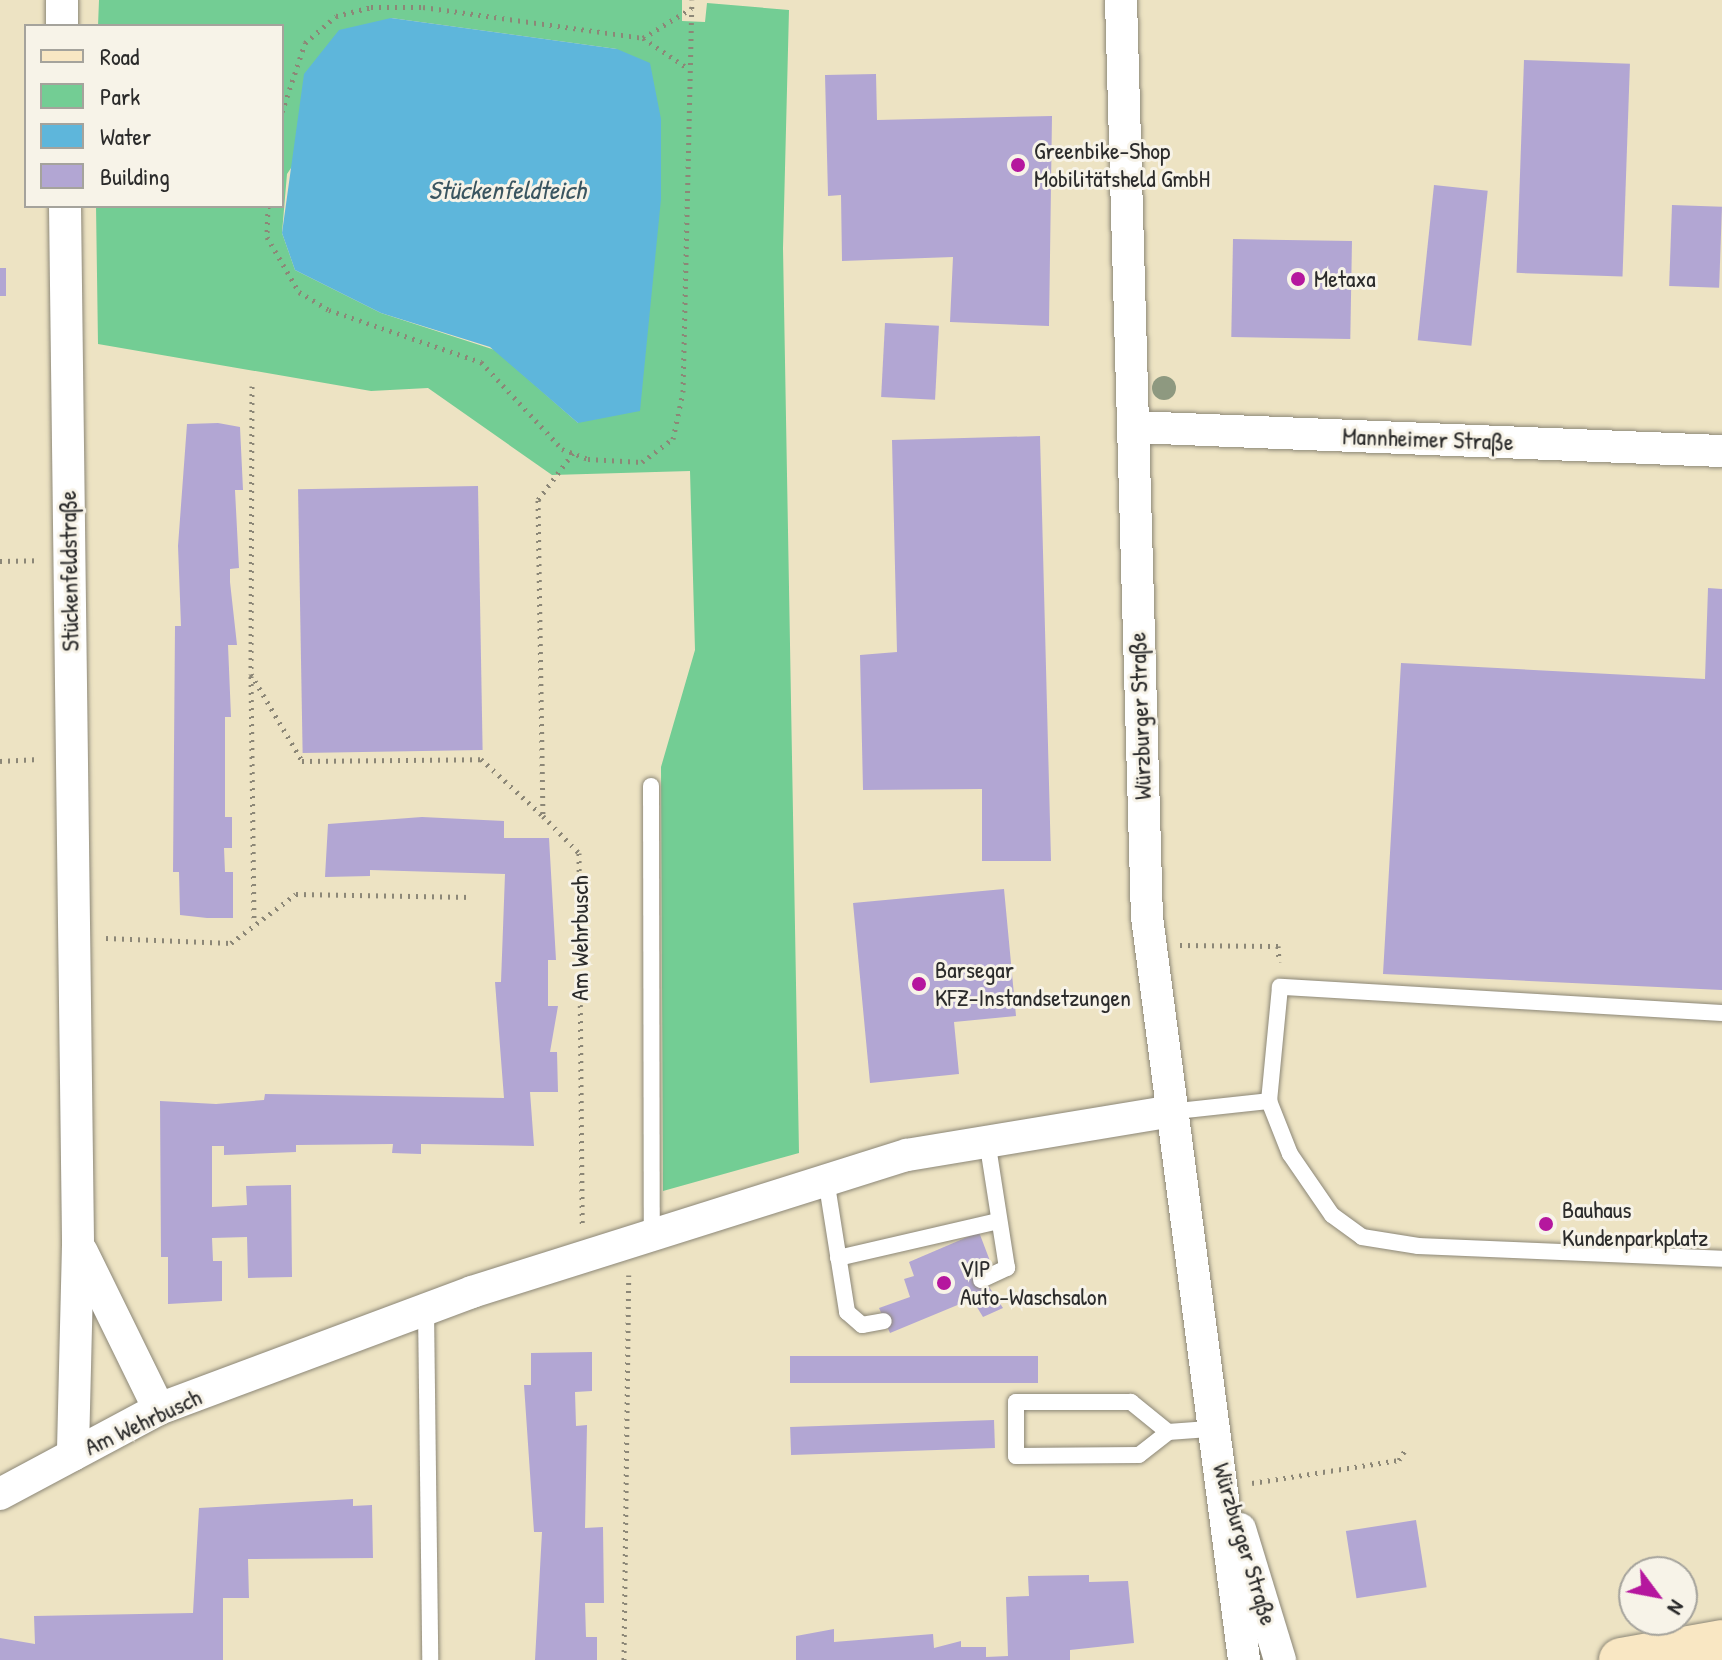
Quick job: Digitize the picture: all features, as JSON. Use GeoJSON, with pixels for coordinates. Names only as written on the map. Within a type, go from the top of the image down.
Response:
{"type":"FeatureCollection","features":[{"type":"Feature","properties":{"kind":"main road"},"geometry":{"type":"LineString","coordinates":[[1621,1660],[1722,1642]]}},
{"type":"Feature","properties":{"kind":"street"},"geometry":{"type":"LineString","coordinates":[[62,0],[62,24]]}},
{"type":"Feature","properties":{"kind":"street","name":"Würzburger Straße"},"geometry":{"type":"LineString","coordinates":[[1113,1],[1134,427],[1150,944],[1167,1112],[1209,1429],[1244,1660]]}},
{"type":"Feature","properties":{"kind":"street","name":"Stückenfeldstraße"},"geometry":{"type":"LineString","coordinates":[[65,208],[78,1245],[73,1455]]}},
{"type":"Feature","properties":{"kind":"street","name":"Mannheimer Straße"},"geometry":{"type":"LineString","coordinates":[[1134,427],[1722,451]]}},
{"type":"Feature","properties":{"kind":"street","name":"Am Wehrbusch"},"geometry":{"type":"LineString","coordinates":[[0,1494],[159,1409],[426,1309],[640,1238],[826,1179],[987,1140],[1167,1112]]}},
{"type":"Feature","properties":{"kind":"street","name":"Stückenfeldstraße"},"geometry":{"type":"LineString","coordinates":[[78,1245],[159,1409]]}},
{"type":"Feature","properties":{"kind":"street","name":"Würzburger Straße"},"geometry":{"type":"LineString","coordinates":[[1209,1429],[1280,1660]]}},
{"type":"Feature","properties":{"kind":"lane"},"geometry":{"type":"LineString","coordinates":[[640,1238],[651,786]]}},
{"type":"Feature","properties":{"kind":"lane"},"geometry":{"type":"LineString","coordinates":[[1722,1013],[1280,987],[1269,1101],[1290,1154],[1332,1215],[1362,1237],[1418,1246],[1722,1259]]}},
{"type":"Feature","properties":{"kind":"lane"},"geometry":{"type":"LineString","coordinates":[[1167,1112],[1269,1101]]}},
{"type":"Feature","properties":{"kind":"lane"},"geometry":{"type":"LineString","coordinates":[[981,1280],[1007,1268],[987,1140]]}},
{"type":"Feature","properties":{"kind":"lane"},"geometry":{"type":"LineString","coordinates":[[826,1179],[847,1312],[862,1325],[884,1321]]}},
{"type":"Feature","properties":{"kind":"lane"},"geometry":{"type":"LineString","coordinates":[[838,1258],[998,1221]]}},
{"type":"Feature","properties":{"kind":"lane"},"geometry":{"type":"LineString","coordinates":[[426,1309],[430,1660]]}},
{"type":"Feature","properties":{"kind":"lane"},"geometry":{"type":"LineString","coordinates":[[1168,1432],[1131,1402],[1016,1402],[1016,1456],[1139,1455],[1168,1432],[1209,1429]]}},
{"type":"Feature","properties":{"kind":"path"},"geometry":{"type":"LineString","coordinates":[[268,208],[267,237],[299,292],[329,310],[481,362],[532,423],[573,453],[642,462],[673,439],[683,392],[692,0]]}},
{"type":"Feature","properties":{"kind":"path"},"geometry":{"type":"LineString","coordinates":[[284,106],[305,43],[336,16],[371,7],[423,7],[643,38],[690,70]]}},
{"type":"Feature","properties":{"kind":"path"},"geometry":{"type":"LineString","coordinates":[[643,38],[692,8]]}},
{"type":"Feature","properties":{"kind":"path"},"geometry":{"type":"LineString","coordinates":[[252,386],[254,919]]}},
{"type":"Feature","properties":{"kind":"path"},"geometry":{"type":"LineString","coordinates":[[543,816],[538,500],[573,453]]}},
{"type":"Feature","properties":{"kind":"path","name":"Am Wehrbusch"},"geometry":{"type":"LineString","coordinates":[[251,674],[302,761],[481,759],[579,853],[582,1258]]}},
{"type":"Feature","properties":{"kind":"path"},"geometry":{"type":"LineString","coordinates":[[74,937],[231,943],[254,919],[296,894],[472,897]]}},
{"type":"Feature","properties":{"kind":"path"},"geometry":{"type":"LineString","coordinates":[[1150,944],[1278,946],[1280,987]]}},
{"type":"Feature","properties":{"kind":"path"},"geometry":{"type":"LineString","coordinates":[[624,1660],[640,1238]]}},
{"type":"Feature","properties":{"kind":"path"},"geometry":{"type":"LineString","coordinates":[[1227,1487],[1399,1460],[1407,1447]]}},
{"type":"Feature","properties":{"kind":"green space"},"geometry":{"type":"Polygon","coordinates":[[[99,0],[682,0],[682,21],[705,22],[707,3],[789,10],[783,248],[799,1153],[663,1191],[661,767],[695,650],[690,471],[552,475],[428,388],[371,391],[98,344],[96,208],[284,208],[284,24],[98,24],[99,0]],[[391,18],[287,174],[282,233],[295,270],[381,313],[495,350],[578,423],[617,49],[391,18]]]}},
{"type":"Feature","properties":{"kind":"water","name":"Stückenfeldteich"},"geometry":{"type":"Polygon","coordinates":[[[391,18],[617,49],[650,63],[661,119],[661,199],[640,411],[578,423],[490,347],[381,313],[295,270],[282,233],[304,74],[339,30],[391,18]]]}},
{"type":"Feature","properties":{"kind":"building"},"geometry":{"type":"Polygon","coordinates":[[[1524,60],[1630,64],[1623,277],[1517,273],[1524,60]]]}},
{"type":"Feature","properties":{"kind":"building"},"geometry":{"type":"Polygon","coordinates":[[[876,74],[877,120],[1052,116],[1049,326],[950,322],[953,257],[842,261],[841,195],[828,196],[825,75],[876,74]]]}},
{"type":"Feature","properties":{"kind":"building"},"geometry":{"type":"Polygon","coordinates":[[[1434,185],[1488,191],[1471,346],[1418,340],[1434,185]]]}},
{"type":"Feature","properties":{"kind":"building"},"geometry":{"type":"Polygon","coordinates":[[[1672,205],[1722,207],[1719,288],[1669,286],[1672,205]]]}},
{"type":"Feature","properties":{"kind":"building"},"geometry":{"type":"Polygon","coordinates":[[[1233,239],[1352,241],[1350,339],[1231,337],[1233,239]]]}},
{"type":"Feature","properties":{"kind":"building"},"geometry":{"type":"Polygon","coordinates":[[[0,268],[6,268],[6,296],[0,296],[0,268]]]}},
{"type":"Feature","properties":{"kind":"building"},"geometry":{"type":"Polygon","coordinates":[[[885,323],[939,326],[935,400],[881,397],[885,323]]]}},
{"type":"Feature","properties":{"kind":"building"},"geometry":{"type":"Polygon","coordinates":[[[218,423],[240,427],[243,490],[235,490],[239,568],[230,569],[230,582],[237,645],[228,645],[231,717],[225,717],[225,817],[232,817],[232,848],[224,848],[225,872],[233,872],[233,918],[180,915],[179,872],[173,872],[175,626],[181,626],[178,546],[187,424],[218,423]]]}},
{"type":"Feature","properties":{"kind":"building"},"geometry":{"type":"Polygon","coordinates":[[[1040,436],[1051,861],[982,861],[982,789],[863,790],[860,655],[897,652],[892,440],[1040,436]]]}},
{"type":"Feature","properties":{"kind":"building"},"geometry":{"type":"Polygon","coordinates":[[[478,486],[483,750],[303,753],[298,489],[478,486]]]}},
{"type":"Feature","properties":{"kind":"building"},"geometry":{"type":"Polygon","coordinates":[[[1708,588],[1722,589],[1722,990],[1383,974],[1401,663],[1705,679],[1708,588]]]}},
{"type":"Feature","properties":{"kind":"building"},"geometry":{"type":"Polygon","coordinates":[[[422,817],[504,821],[504,838],[549,838],[556,960],[548,960],[548,1006],[558,1006],[550,1052],[557,1052],[558,1092],[530,1092],[534,1146],[421,1144],[421,1154],[392,1153],[393,1144],[296,1145],[296,1152],[224,1155],[224,1146],[212,1146],[212,1207],[247,1205],[246,1186],[291,1185],[292,1277],[248,1278],[247,1237],[212,1238],[213,1261],[222,1261],[222,1301],[168,1304],[168,1257],[161,1257],[160,1101],[216,1104],[264,1100],[265,1094],[504,1098],[495,982],[501,982],[505,874],[370,870],[370,876],[325,877],[328,824],[422,817]]]}},
{"type":"Feature","properties":{"kind":"building"},"geometry":{"type":"Polygon","coordinates":[[[1004,889],[1016,1016],[954,1022],[959,1074],[870,1083],[853,903],[1004,889]]]}},
{"type":"Feature","properties":{"kind":"building","name":"VIP Auto-Waschsalon"},"geometry":{"type":"Polygon","coordinates":[[[979,1232],[990,1261],[976,1267],[1003,1308],[983,1317],[972,1299],[890,1333],[879,1308],[910,1297],[904,1279],[914,1276],[909,1262],[979,1232]]]}},
{"type":"Feature","properties":{"kind":"building"},"geometry":{"type":"Polygon","coordinates":[[[592,1352],[592,1391],[575,1392],[576,1426],[587,1425],[585,1528],[603,1527],[604,1603],[585,1603],[586,1637],[597,1637],[597,1660],[535,1660],[542,1532],[534,1532],[524,1385],[531,1385],[531,1353],[592,1352]]]}},
{"type":"Feature","properties":{"kind":"building"},"geometry":{"type":"Polygon","coordinates":[[[790,1356],[1038,1356],[1038,1383],[790,1383],[790,1356]]]}},
{"type":"Feature","properties":{"kind":"building"},"geometry":{"type":"Polygon","coordinates":[[[994,1420],[995,1448],[791,1455],[790,1427],[994,1420]]]}},
{"type":"Feature","properties":{"kind":"building"},"geometry":{"type":"Polygon","coordinates":[[[353,1499],[353,1506],[372,1505],[373,1558],[248,1559],[249,1598],[223,1598],[223,1660],[0,1660],[0,1638],[35,1644],[34,1616],[193,1613],[199,1508],[353,1499]]]}},
{"type":"Feature","properties":{"kind":"building"},"geometry":{"type":"Polygon","coordinates":[[[1416,1520],[1427,1587],[1357,1598],[1346,1531],[1416,1520]]]}},
{"type":"Feature","properties":{"kind":"building"},"geometry":{"type":"Polygon","coordinates":[[[1089,1575],[1089,1582],[1128,1581],[1134,1643],[1070,1650],[1070,1660],[796,1660],[796,1636],[834,1629],[834,1642],[933,1634],[934,1648],[961,1641],[961,1647],[986,1647],[986,1657],[1008,1656],[1006,1597],[1029,1596],[1028,1576],[1089,1575]]]}},
{"type":"Feature","properties":{"kind":"place","name":"Greenbike-Shop Mobilitätsheld GmbH"},"geometry":{"type":"Point","coordinates":[1018,165]}},
{"type":"Feature","properties":{"kind":"place","name":"Metaxa"},"geometry":{"type":"Point","coordinates":[1298,279]}},
{"type":"Feature","properties":{"kind":"place","name":"Barsegar KFZ-Instandsetzungen"},"geometry":{"type":"Point","coordinates":[919,984]}},
{"type":"Feature","properties":{"kind":"place","name":"Bauhaus Kundenparkplatz"},"geometry":{"type":"Point","coordinates":[1546,1224]}},
{"type":"Feature","properties":{"kind":"place","name":"VIP Auto-Waschsalon"},"geometry":{"type":"Point","coordinates":[944,1283]}}]}
